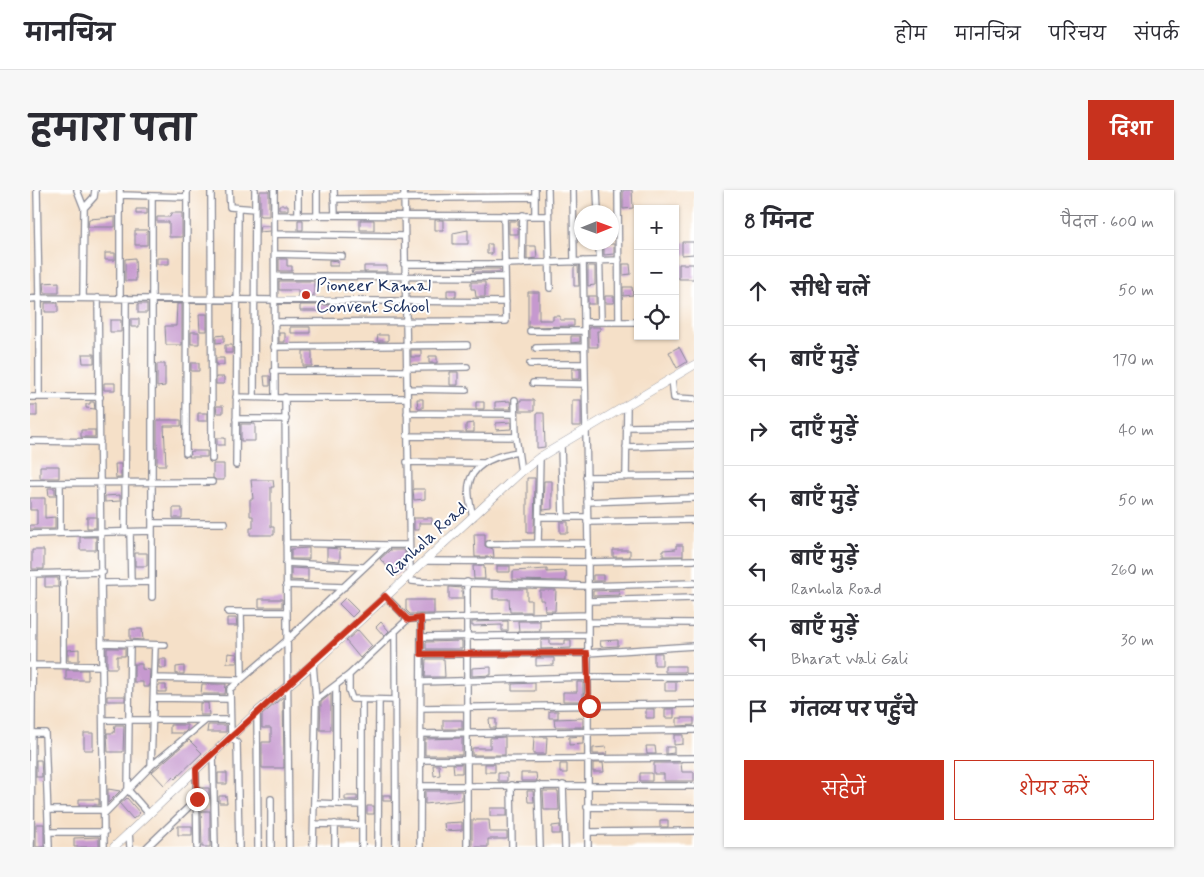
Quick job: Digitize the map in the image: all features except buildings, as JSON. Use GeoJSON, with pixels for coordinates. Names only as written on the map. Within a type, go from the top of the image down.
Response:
{"type":"FeatureCollection","features":[{"type":"Feature","properties":{"kind":"street"},"geometry":{"type":"LineString","coordinates":[[37,190],[39,397]]}},
{"type":"Feature","properties":{"kind":"street"},"geometry":{"type":"LineString","coordinates":[[77,190],[84,208],[83,298]]}},
{"type":"Feature","properties":{"kind":"street"},"geometry":{"type":"LineString","coordinates":[[84,208],[94,197],[95,190]]}},
{"type":"Feature","properties":{"kind":"street"},"geometry":{"type":"LineString","coordinates":[[212,190],[212,459]]}},
{"type":"Feature","properties":{"kind":"street"},"geometry":{"type":"LineString","coordinates":[[229,190],[229,206],[238,209],[254,209]]}},
{"type":"Feature","properties":{"kind":"street"},"geometry":{"type":"LineString","coordinates":[[254,190],[254,397]]}},
{"type":"Feature","properties":{"kind":"street"},"geometry":{"type":"LineString","coordinates":[[274,190],[275,398]]}},
{"type":"Feature","properties":{"kind":"street"},"geometry":{"type":"LineString","coordinates":[[298,190],[298,215]]}},
{"type":"Feature","properties":{"kind":"street"},"geometry":{"type":"LineString","coordinates":[[317,190],[317,215]]}},
{"type":"Feature","properties":{"kind":"street"},"geometry":{"type":"LineString","coordinates":[[334,190],[334,215]]}},
{"type":"Feature","properties":{"kind":"street"},"geometry":{"type":"LineString","coordinates":[[404,190],[409,575],[414,582],[587,586],[694,583]]}},
{"type":"Feature","properties":{"kind":"street"},"geometry":{"type":"LineString","coordinates":[[548,190],[550,288]]}},
{"type":"Feature","properties":{"kind":"street"},"geometry":{"type":"LineString","coordinates":[[573,190],[574,262]]}},
{"type":"Feature","properties":{"kind":"street"},"geometry":{"type":"LineString","coordinates":[[596,190],[597,205]]}},
{"type":"Feature","properties":{"kind":"street"},"geometry":{"type":"LineString","coordinates":[[618,190],[619,322]]}},
{"type":"Feature","properties":{"kind":"street"},"geometry":{"type":"LineString","coordinates":[[131,583],[124,482],[123,298],[120,193],[144,193],[152,196],[166,193],[187,193],[186,453]]}},
{"type":"Feature","properties":{"kind":"street"},"geometry":{"type":"LineString","coordinates":[[334,199],[404,199],[535,193],[535,216]]}},
{"type":"Feature","properties":{"kind":"street"},"geometry":{"type":"LineString","coordinates":[[152,196],[152,597]]}},
{"type":"Feature","properties":{"kind":"street"},"geometry":{"type":"LineString","coordinates":[[236,465],[238,209]]}},
{"type":"Feature","properties":{"kind":"street"},"geometry":{"type":"LineString","coordinates":[[274,215],[548,216]]}},
{"type":"Feature","properties":{"kind":"street"},"geometry":{"type":"LineString","coordinates":[[274,322],[506,321],[504,215]]}},
{"type":"Feature","properties":{"kind":"street"},"geometry":{"type":"LineString","coordinates":[[522,264],[523,216]]}},
{"type":"Feature","properties":{"kind":"street"},"geometry":{"type":"LineString","coordinates":[[274,234],[404,236]]}},
{"type":"Feature","properties":{"kind":"street"},"geometry":{"type":"LineString","coordinates":[[599,250],[601,322]]}},
{"type":"Feature","properties":{"kind":"street"},"geometry":{"type":"LineString","coordinates":[[275,254],[342,256]]}},
{"type":"Feature","properties":{"kind":"street"},"geometry":{"type":"LineString","coordinates":[[404,264],[522,264],[618,260]]}},
{"type":"Feature","properties":{"kind":"street"},"geometry":{"type":"LineString","coordinates":[[584,262],[584,384],[588,543],[588,847]]}},
{"type":"Feature","properties":{"kind":"street"},"geometry":{"type":"LineString","coordinates":[[275,276],[505,277]]}},
{"type":"Feature","properties":{"kind":"street"},"geometry":{"type":"LineString","coordinates":[[98,298],[103,572],[104,847]]}},
{"type":"Feature","properties":{"kind":"street"},"geometry":{"type":"LineString","coordinates":[[30,299],[212,298],[506,302]]}},
{"type":"Feature","properties":{"kind":"street"},"geometry":{"type":"LineString","coordinates":[[584,322],[634,322]]}},
{"type":"Feature","properties":{"kind":"street"},"geometry":{"type":"LineString","coordinates":[[530,331],[584,331]]}},
{"type":"Feature","properties":{"kind":"street"},"geometry":{"type":"LineString","coordinates":[[274,347],[467,345]]}},
{"type":"Feature","properties":{"kind":"street"},"geometry":{"type":"LineString","coordinates":[[536,348],[584,347]]}},
{"type":"Feature","properties":{"kind":"street"},"geometry":{"type":"LineString","coordinates":[[530,364],[584,364]]}},
{"type":"Feature","properties":{"kind":"street","name":"Ranhola Road"},"geometry":{"type":"LineString","coordinates":[[114,847],[257,712],[313,664],[521,472],[540,457],[694,365]]}},
{"type":"Feature","properties":{"kind":"street"},"geometry":{"type":"LineString","coordinates":[[274,371],[406,370],[467,367]]}},
{"type":"Feature","properties":{"kind":"street"},"geometry":{"type":"LineString","coordinates":[[672,378],[674,398],[694,399]]}},
{"type":"Feature","properties":{"kind":"street"},"geometry":{"type":"LineString","coordinates":[[533,383],[584,384]]}},
{"type":"Feature","properties":{"kind":"street"},"geometry":{"type":"LineString","coordinates":[[407,389],[466,390]]}},
{"type":"Feature","properties":{"kind":"street"},"geometry":{"type":"LineString","coordinates":[[30,397],[100,397]]}},
{"type":"Feature","properties":{"kind":"street"},"geometry":{"type":"LineString","coordinates":[[236,397],[407,398]]}},
{"type":"Feature","properties":{"kind":"street"},"geometry":{"type":"LineString","coordinates":[[286,397],[286,686],[289,847]]}},
{"type":"Feature","properties":{"kind":"street"},"geometry":{"type":"LineString","coordinates":[[515,400],[516,437],[521,472]]}},
{"type":"Feature","properties":{"kind":"street"},"geometry":{"type":"LineString","coordinates":[[626,477],[627,406]]}},
{"type":"Feature","properties":{"kind":"street"},"geometry":{"type":"LineString","coordinates":[[407,413],[515,414]]}},
{"type":"Feature","properties":{"kind":"street"},"geometry":{"type":"LineString","coordinates":[[236,419],[286,419]]}},
{"type":"Feature","properties":{"kind":"street"},"geometry":{"type":"LineString","coordinates":[[626,427],[694,426]]}},
{"type":"Feature","properties":{"kind":"street"},"geometry":{"type":"LineString","coordinates":[[407,436],[516,437]]}},
{"type":"Feature","properties":{"kind":"street"},"geometry":{"type":"LineString","coordinates":[[30,441],[100,442]]}},
{"type":"Feature","properties":{"kind":"street"},"geometry":{"type":"LineString","coordinates":[[561,445],[563,517]]}},
{"type":"Feature","properties":{"kind":"street"},"geometry":{"type":"LineString","coordinates":[[626,447],[694,446]]}},
{"type":"Feature","properties":{"kind":"street"},"geometry":{"type":"LineString","coordinates":[[472,517],[469,486],[471,479],[484,463],[494,456],[518,452]]}},
{"type":"Feature","properties":{"kind":"street"},"geometry":{"type":"LineString","coordinates":[[538,544],[540,457]]}},
{"type":"Feature","properties":{"kind":"street"},"geometry":{"type":"LineString","coordinates":[[407,462],[484,463]]}},
{"type":"Feature","properties":{"kind":"street"},"geometry":{"type":"LineString","coordinates":[[586,477],[694,476]]}},
{"type":"Feature","properties":{"kind":"street"},"geometry":{"type":"LineString","coordinates":[[30,483],[212,482]]}},
{"type":"Feature","properties":{"kind":"street"},"geometry":{"type":"LineString","coordinates":[[60,483],[60,533]]}},
{"type":"Feature","properties":{"kind":"street"},"geometry":{"type":"LineString","coordinates":[[587,502],[694,498]]}},
{"type":"Feature","properties":{"kind":"street"},"geometry":{"type":"LineString","coordinates":[[539,517],[694,520]]}},
{"type":"Feature","properties":{"kind":"street"},"geometry":{"type":"LineString","coordinates":[[152,523],[225,523]]}},
{"type":"Feature","properties":{"kind":"street"},"geometry":{"type":"LineString","coordinates":[[30,534],[152,531]]}},
{"type":"Feature","properties":{"kind":"street"},"geometry":{"type":"LineString","coordinates":[[286,543],[409,545]]}},
{"type":"Feature","properties":{"kind":"street"},"geometry":{"type":"LineString","coordinates":[[489,544],[588,543]]}},
{"type":"Feature","properties":{"kind":"street"},"geometry":{"type":"LineString","coordinates":[[239,847],[238,743],[231,737],[230,688],[286,641],[388,545]]}},
{"type":"Feature","properties":{"kind":"street"},"geometry":{"type":"LineString","coordinates":[[423,561],[588,562],[694,560]]}},
{"type":"Feature","properties":{"kind":"street"},"geometry":{"type":"LineString","coordinates":[[286,563],[364,567]]}},
{"type":"Feature","properties":{"kind":"street"},"geometry":{"type":"LineString","coordinates":[[31,847],[32,574],[103,572]]}},
{"type":"Feature","properties":{"kind":"street"},"geometry":{"type":"LineString","coordinates":[[63,573],[63,666]]}},
{"type":"Feature","properties":{"kind":"street"},"geometry":{"type":"LineString","coordinates":[[103,583],[152,582]]}},
{"type":"Feature","properties":{"kind":"street"},"geometry":{"type":"LineString","coordinates":[[467,582],[467,847]]}},
{"type":"Feature","properties":{"kind":"street"},"geometry":{"type":"LineString","coordinates":[[286,586],[344,587]]}},
{"type":"Feature","properties":{"kind":"street"},"geometry":{"type":"LineString","coordinates":[[385,596],[408,620]]}},
{"type":"Feature","properties":{"kind":"street"},"geometry":{"type":"LineString","coordinates":[[588,600],[694,598]]}},
{"type":"Feature","properties":{"kind":"street"},"geometry":{"type":"LineString","coordinates":[[228,612],[286,612]]}},
{"type":"Feature","properties":{"kind":"street"},"geometry":{"type":"LineString","coordinates":[[240,678],[241,612]]}},
{"type":"Feature","properties":{"kind":"street"},"geometry":{"type":"LineString","coordinates":[[316,700],[349,675],[408,620],[421,618],[588,615]]}},
{"type":"Feature","properties":{"kind":"street"},"geometry":{"type":"LineString","coordinates":[[420,847],[421,618]]}},
{"type":"Feature","properties":{"kind":"street"},"geometry":{"type":"LineString","coordinates":[[588,622],[694,623]]}},
{"type":"Feature","properties":{"kind":"street"},"geometry":{"type":"LineString","coordinates":[[395,631],[396,847]]}},
{"type":"Feature","properties":{"kind":"street"},"geometry":{"type":"LineString","coordinates":[[421,637],[588,634]]}},
{"type":"Feature","properties":{"kind":"street"},"geometry":{"type":"LineString","coordinates":[[103,643],[165,645]]}},
{"type":"Feature","properties":{"kind":"street"},"geometry":{"type":"LineString","coordinates":[[130,644],[128,790],[149,814]]}},
{"type":"Feature","properties":{"kind":"street"},"geometry":{"type":"LineString","coordinates":[[152,766],[155,645]]}},
{"type":"Feature","properties":{"kind":"street"},"geometry":{"type":"LineString","coordinates":[[421,654],[587,653],[694,646]]}},
{"type":"Feature","properties":{"kind":"street"},"geometry":{"type":"LineString","coordinates":[[313,664],[316,700],[313,847]]}},
{"type":"Feature","properties":{"kind":"street"},"geometry":{"type":"LineString","coordinates":[[32,665],[104,666]]}},
{"type":"Feature","properties":{"kind":"street"},"geometry":{"type":"LineString","coordinates":[[349,675],[350,696],[355,701],[396,700]]}},
{"type":"Feature","properties":{"kind":"street"},"geometry":{"type":"LineString","coordinates":[[421,682],[588,677],[694,677]]}},
{"type":"Feature","properties":{"kind":"street"},"geometry":{"type":"LineString","coordinates":[[154,678],[240,678]]}},
{"type":"Feature","properties":{"kind":"street"},"geometry":{"type":"LineString","coordinates":[[336,686],[336,804]]}},
{"type":"Feature","properties":{"kind":"street"},"geometry":{"type":"LineString","coordinates":[[154,698],[229,699]]}},
{"type":"Feature","properties":{"kind":"street"},"geometry":{"type":"LineString","coordinates":[[378,847],[379,700]]}},
{"type":"Feature","properties":{"kind":"street"},"geometry":{"type":"LineString","coordinates":[[362,701],[362,847]]}},
{"type":"Feature","properties":{"kind":"street"},"geometry":{"type":"LineString","coordinates":[[422,708],[694,704]]}},
{"type":"Feature","properties":{"kind":"street"},"geometry":{"type":"LineString","coordinates":[[257,712],[258,847]]}},
{"type":"Feature","properties":{"kind":"street"},"geometry":{"type":"LineString","coordinates":[[104,720],[230,720]]}},
{"type":"Feature","properties":{"kind":"street"},"geometry":{"type":"LineString","coordinates":[[48,810],[105,812],[152,766],[205,721]]}},
{"type":"Feature","properties":{"kind":"street"},"geometry":{"type":"LineString","coordinates":[[421,734],[694,730]]}},
{"type":"Feature","properties":{"kind":"street"},"geometry":{"type":"LineString","coordinates":[[32,733],[45,733],[49,847]]}},
{"type":"Feature","properties":{"kind":"street"},"geometry":{"type":"LineString","coordinates":[[213,753],[215,847]]}},
{"type":"Feature","properties":{"kind":"street"},"geometry":{"type":"LineString","coordinates":[[420,760],[694,758]]}},
{"type":"Feature","properties":{"kind":"street"},"geometry":{"type":"LineString","coordinates":[[196,769],[198,847]]}},
{"type":"Feature","properties":{"kind":"street"},"geometry":{"type":"LineString","coordinates":[[511,785],[512,847]]}},
{"type":"Feature","properties":{"kind":"street"},"geometry":{"type":"LineString","coordinates":[[538,785],[540,847]]}},
{"type":"Feature","properties":{"kind":"street"},"geometry":{"type":"LineString","coordinates":[[563,785],[565,847]]}},
{"type":"Feature","properties":{"kind":"street"},"geometry":{"type":"LineString","coordinates":[[420,786],[694,786]]}},
{"type":"Feature","properties":{"kind":"street"},"geometry":{"type":"LineString","coordinates":[[147,847],[197,799]]}},
{"type":"Feature","properties":{"kind":"street"},"geometry":{"type":"LineString","coordinates":[[271,799],[271,847]]}},
{"type":"Feature","properties":{"kind":"street"},"geometry":{"type":"LineString","coordinates":[[314,803],[362,805]]}},
{"type":"Feature","properties":{"kind":"street"},"geometry":{"type":"LineString","coordinates":[[587,808],[694,808]]}},
{"type":"Feature","properties":{"kind":"street"},"geometry":{"type":"LineString","coordinates":[[314,824],[362,825]]}},
{"type":"Feature","properties":{"kind":"street"},"geometry":{"type":"LineString","coordinates":[[335,824],[335,847]]}},
{"type":"Feature","properties":{"kind":"street"},"geometry":{"type":"LineString","coordinates":[[588,832],[694,831]]}},
{"type":"Feature","properties":{"kind":"street"},"geometry":{"type":"LineString","coordinates":[[48,832],[105,832]]}},
{"type":"Feature","properties":{"kind":"street"},"geometry":{"type":"LineString","coordinates":[[129,832],[130,847]]}},
{"type":"Feature","properties":{"kind":"place","name":"Pioneer Kamal Convent School"},"geometry":{"type":"Point","coordinates":[306,295]}},
{"type":"Feature","properties":{"kind":"route"},"geometry":{"type":"LineString","coordinates":[[197,799],[196,769],[257,712],[313,664],[385,596],[408,620],[421,618],[421,654],[587,653],[589,706]]}}]}
